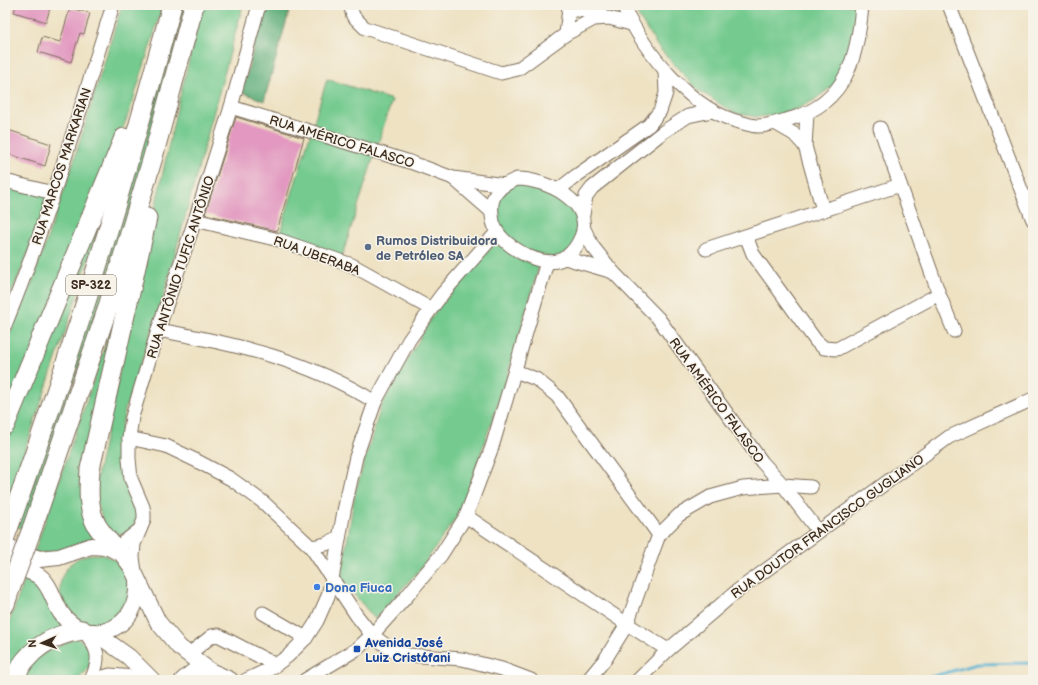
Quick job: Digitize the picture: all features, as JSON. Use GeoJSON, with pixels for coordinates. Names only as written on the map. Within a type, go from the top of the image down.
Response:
{"type":"FeatureCollection","features":[{"type":"Feature","properties":{"kind":"highway","name":"SP-322"},"geometry":{"type":"LineString","coordinates":[[8,529],[46,422],[96,270],[172,5]]}},
{"type":"Feature","properties":{"kind":"highway","name":"SP-322"},"geometry":{"type":"LineString","coordinates":[[8,597],[107,310],[154,157],[194,5]]}},
{"type":"Feature","properties":{"kind":"highway"},"geometry":{"type":"LineString","coordinates":[[5,425],[97,206],[161,46]]}},
{"type":"Feature","properties":{"kind":"highway"},"geometry":{"type":"LineString","coordinates":[[115,549],[96,524],[92,512],[89,498],[90,469],[160,162],[181,54]]}},
{"type":"Feature","properties":{"kind":"highway"},"geometry":{"type":"LineString","coordinates":[[13,680],[24,661],[40,645],[68,632],[86,631]]}},
{"type":"Feature","properties":{"kind":"main road"},"geometry":{"type":"LineString","coordinates":[[5,546],[38,559],[58,557],[91,546],[106,546],[115,549],[126,559],[158,622],[179,647],[210,670],[230,680]]}},
{"type":"Feature","properties":{"kind":"main road"},"geometry":{"type":"LineString","coordinates":[[5,562],[39,576],[47,585],[61,612],[74,625],[129,657],[152,680]]}},
{"type":"Feature","properties":{"kind":"main road"},"geometry":{"type":"LineString","coordinates":[[86,631],[105,631],[115,627],[128,616],[136,602],[138,591],[136,578]]}},
{"type":"Feature","properties":{"kind":"main road"},"geometry":{"type":"LineString","coordinates":[[183,680],[193,672],[210,670]]}},
{"type":"Feature","properties":{"kind":"street","name":"RUA MARCOS MARKARIAN"},"geometry":{"type":"LineString","coordinates":[[5,325],[20,290],[53,193],[113,5]]}},
{"type":"Feature","properties":{"kind":"street","name":"RUA ANTÔNIO TUFIC ANTÔNIO"},"geometry":{"type":"LineString","coordinates":[[136,578],[133,558],[134,544],[138,531],[144,520],[144,514],[131,479],[129,438],[132,417],[158,330],[196,220],[231,107],[259,5]]}},
{"type":"Feature","properties":{"kind":"street"},"geometry":{"type":"LineString","coordinates":[[350,5],[353,16],[365,28],[501,72],[518,68],[597,12]]}},
{"type":"Feature","properties":{"kind":"street"},"geometry":{"type":"LineString","coordinates":[[623,5],[631,24],[648,49],[665,71],[688,92],[712,111],[734,121],[757,126],[775,123],[807,114],[824,103],[838,88],[850,69],[858,43],[862,5]]}},
{"type":"Feature","properties":{"kind":"street"},"geometry":{"type":"LineString","coordinates":[[949,5],[1033,220]]}},
{"type":"Feature","properties":{"kind":"street"},"geometry":{"type":"LineString","coordinates":[[566,34],[568,7],[597,12],[609,18],[631,24]]}},
{"type":"Feature","properties":{"kind":"street"},"geometry":{"type":"LineString","coordinates":[[558,190],[649,125],[660,112],[666,93],[665,71]]}},
{"type":"Feature","properties":{"kind":"street","name":"RUA AMÉRICO FALASCO"},"geometry":{"type":"LineString","coordinates":[[231,107],[410,162],[453,178],[504,185]]}},
{"type":"Feature","properties":{"kind":"street"},"geometry":{"type":"LineString","coordinates":[[583,215],[572,201],[558,190],[528,179],[517,179],[504,185],[498,190],[493,199],[491,211],[493,222],[498,232],[507,243],[532,258],[547,262],[560,261],[576,248],[584,229],[583,215],[586,196],[592,188],[651,141],[688,116],[712,111]]}},
{"type":"Feature","properties":{"kind":"street"},"geometry":{"type":"LineString","coordinates":[[807,114],[805,146],[822,210]]}},
{"type":"Feature","properties":{"kind":"street"},"geometry":{"type":"LineString","coordinates":[[775,123],[794,134],[805,146]]}},
{"type":"Feature","properties":{"kind":"street"},"geometry":{"type":"LineString","coordinates":[[880,128],[939,294],[954,331]]}},
{"type":"Feature","properties":{"kind":"street"},"geometry":{"type":"LineString","coordinates":[[642,130],[651,141]]}},
{"type":"Feature","properties":{"kind":"street","name":"RUA AMÉRICO FALASCO"},"geometry":{"type":"LineString","coordinates":[[453,178],[491,211]]}},
{"type":"Feature","properties":{"kind":"street"},"geometry":{"type":"LineString","coordinates":[[5,181],[53,193]]}},
{"type":"Feature","properties":{"kind":"street"},"geometry":{"type":"LineString","coordinates":[[706,249],[900,185]]}},
{"type":"Feature","properties":{"kind":"street","name":"RUA UBERABA"},"geometry":{"type":"LineString","coordinates":[[196,220],[279,240],[352,265],[431,309]]}},
{"type":"Feature","properties":{"kind":"street","name":"RUA AMÉRICO FALASCO"},"geometry":{"type":"LineString","coordinates":[[584,229],[593,247],[613,272],[658,318],[762,462],[783,485],[818,531]]}},
{"type":"Feature","properties":{"kind":"street"},"geometry":{"type":"LineString","coordinates":[[246,680],[270,669],[288,656],[306,638],[318,621],[328,596],[332,579],[339,537],[356,457],[375,402],[409,340],[431,309],[443,293],[498,232]]}},
{"type":"Feature","properties":{"kind":"street"},"geometry":{"type":"LineString","coordinates":[[746,236],[753,254],[816,341],[824,348],[837,349],[939,294]]}},
{"type":"Feature","properties":{"kind":"street","name":"RUA AMÉRICO FALASCO"},"geometry":{"type":"LineString","coordinates":[[565,258],[613,272]]}},
{"type":"Feature","properties":{"kind":"street"},"geometry":{"type":"LineString","coordinates":[[305,680],[357,649],[372,635],[441,555],[466,516],[492,447],[547,262]]}},
{"type":"Feature","properties":{"kind":"street"},"geometry":{"type":"LineString","coordinates":[[158,330],[213,340],[271,355],[321,374],[375,402]]}},
{"type":"Feature","properties":{"kind":"street"},"geometry":{"type":"LineString","coordinates":[[515,371],[536,379],[557,396],[659,536]]}},
{"type":"Feature","properties":{"kind":"street","name":"RUA DOUTOR FRANCISCO GUGLIANO"},"geometry":{"type":"LineString","coordinates":[[638,680],[668,650],[738,591],[818,531],[949,437],[1033,399]]}},
{"type":"Feature","properties":{"kind":"street"},"geometry":{"type":"LineString","coordinates":[[129,438],[166,446],[231,479],[263,502],[311,547],[357,616],[372,635],[392,650],[408,655],[462,659],[502,669],[531,680]]}},
{"type":"Feature","properties":{"kind":"street"},"geometry":{"type":"LineString","coordinates":[[588,680],[606,658],[627,624],[659,536],[679,515],[710,498],[743,488],[783,485],[811,487]]}},
{"type":"Feature","properties":{"kind":"street"},"geometry":{"type":"LineString","coordinates":[[466,516],[668,650]]}},
{"type":"Feature","properties":{"kind":"street"},"geometry":{"type":"LineString","coordinates":[[115,549],[138,531]]}},
{"type":"Feature","properties":{"kind":"street"},"geometry":{"type":"LineString","coordinates":[[311,547],[326,544],[339,537]]}},
{"type":"Feature","properties":{"kind":"street"},"geometry":{"type":"LineString","coordinates":[[263,613],[306,638]]}},
{"type":"Feature","properties":{"kind":"street"},"geometry":{"type":"LineString","coordinates":[[86,631],[98,654],[97,666],[92,680]]}},
{"type":"Feature","properties":{"kind":"street"},"geometry":{"type":"LineString","coordinates":[[189,654],[212,636],[218,635],[276,665]]}},
{"type":"Feature","properties":{"kind":"street"},"geometry":{"type":"LineString","coordinates":[[92,680],[110,675],[134,677],[145,680]]}},
{"type":"Feature","properties":{"kind":"green space"},"geometry":{"type":"Polygon","coordinates":[[[122,5],[163,5],[131,107],[101,186],[5,414],[5,344],[32,283],[70,173],[122,5]]]}},
{"type":"Feature","properties":{"kind":"green space"},"geometry":{"type":"Polygon","coordinates":[[[180,5],[188,5],[140,182],[25,529],[17,527],[180,5]]]}},
{"type":"Feature","properties":{"kind":"green space"},"geometry":{"type":"Polygon","coordinates":[[[203,5],[243,5],[163,298],[125,410],[120,434],[121,458],[124,474],[137,510],[138,517],[131,531],[124,534],[115,534],[109,532],[104,526],[94,490],[176,112],[203,5]]]}},
{"type":"Feature","properties":{"kind":"green space"},"geometry":{"type":"Polygon","coordinates":[[[265,5],[291,5],[264,101],[242,92],[265,5]]]}},
{"type":"Feature","properties":{"kind":"green space"},"geometry":{"type":"Polygon","coordinates":[[[631,5],[857,5],[854,38],[843,72],[830,88],[814,100],[797,109],[779,114],[758,117],[734,113],[698,90],[658,47],[631,5]]]}},
{"type":"Feature","properties":{"kind":"green space"},"geometry":{"type":"Polygon","coordinates":[[[327,79],[392,100],[342,256],[280,233],[327,79]]]}},
{"type":"Feature","properties":{"kind":"green space"},"geometry":{"type":"Polygon","coordinates":[[[5,181],[53,193],[5,309],[5,181]]]}},
{"type":"Feature","properties":{"kind":"green space"},"geometry":{"type":"Polygon","coordinates":[[[518,182],[559,193],[580,216],[575,246],[558,259],[519,248],[500,232],[495,210],[500,192],[518,182]]]}},
{"type":"Feature","properties":{"kind":"green space"},"geometry":{"type":"Polygon","coordinates":[[[102,206],[105,207],[69,321],[5,508],[5,437],[102,206]]]}},
{"type":"Feature","properties":{"kind":"green space"},"geometry":{"type":"Polygon","coordinates":[[[496,242],[518,258],[539,266],[507,377],[461,511],[421,568],[375,619],[341,579],[355,493],[381,406],[435,312],[496,242]]]}},
{"type":"Feature","properties":{"kind":"green space"},"geometry":{"type":"Polygon","coordinates":[[[134,256],[84,464],[102,542],[59,552],[34,553],[95,376],[134,256]]]}},
{"type":"Feature","properties":{"kind":"green space"},"geometry":{"type":"Polygon","coordinates":[[[95,554],[108,557],[120,564],[127,576],[130,589],[127,602],[120,614],[108,621],[95,624],[82,621],[70,614],[63,602],[60,589],[63,576],[70,564],[82,557],[95,554]]]}},
{"type":"Feature","properties":{"kind":"green space"},"geometry":{"type":"Polygon","coordinates":[[[27,574],[36,580],[66,626],[5,680],[5,633],[27,574]]]}},
{"type":"Feature","properties":{"kind":"green space"},"geometry":{"type":"Polygon","coordinates":[[[76,638],[88,647],[91,653],[91,658],[87,670],[76,680],[18,680],[34,658],[76,638]]]}},
{"type":"Feature","properties":{"kind":"building"},"geometry":{"type":"Polygon","coordinates":[[[16,5],[51,5],[46,22],[14,12],[16,5]]]}},
{"type":"Feature","properties":{"kind":"building"},"geometry":{"type":"Polygon","coordinates":[[[70,8],[90,13],[84,34],[80,33],[71,62],[38,52],[42,37],[60,42],[70,8]]]}},
{"type":"Feature","properties":{"kind":"building"},"geometry":{"type":"Polygon","coordinates":[[[236,117],[304,138],[277,231],[205,214],[236,117]]]}},
{"type":"Feature","properties":{"kind":"building"},"geometry":{"type":"Polygon","coordinates":[[[5,129],[51,144],[45,166],[5,153],[5,129]]]}},
{"type":"Feature","properties":{"kind":"waterway"},"geometry":{"type":"LineString","coordinates":[[920,680],[977,664],[1033,663]]}},
{"type":"Feature","properties":{"kind":"place","name":"Rumos Distribuidora de Petróleo SA"},"geometry":{"type":"Point","coordinates":[368,247]}},
{"type":"Feature","properties":{"kind":"place","name":"Dona Fiuca"},"geometry":{"type":"Point","coordinates":[317,587]}},
{"type":"Feature","properties":{"kind":"place","name":"Avenida José Luiz Cristófani"},"geometry":{"type":"Point","coordinates":[357,649]}}]}
